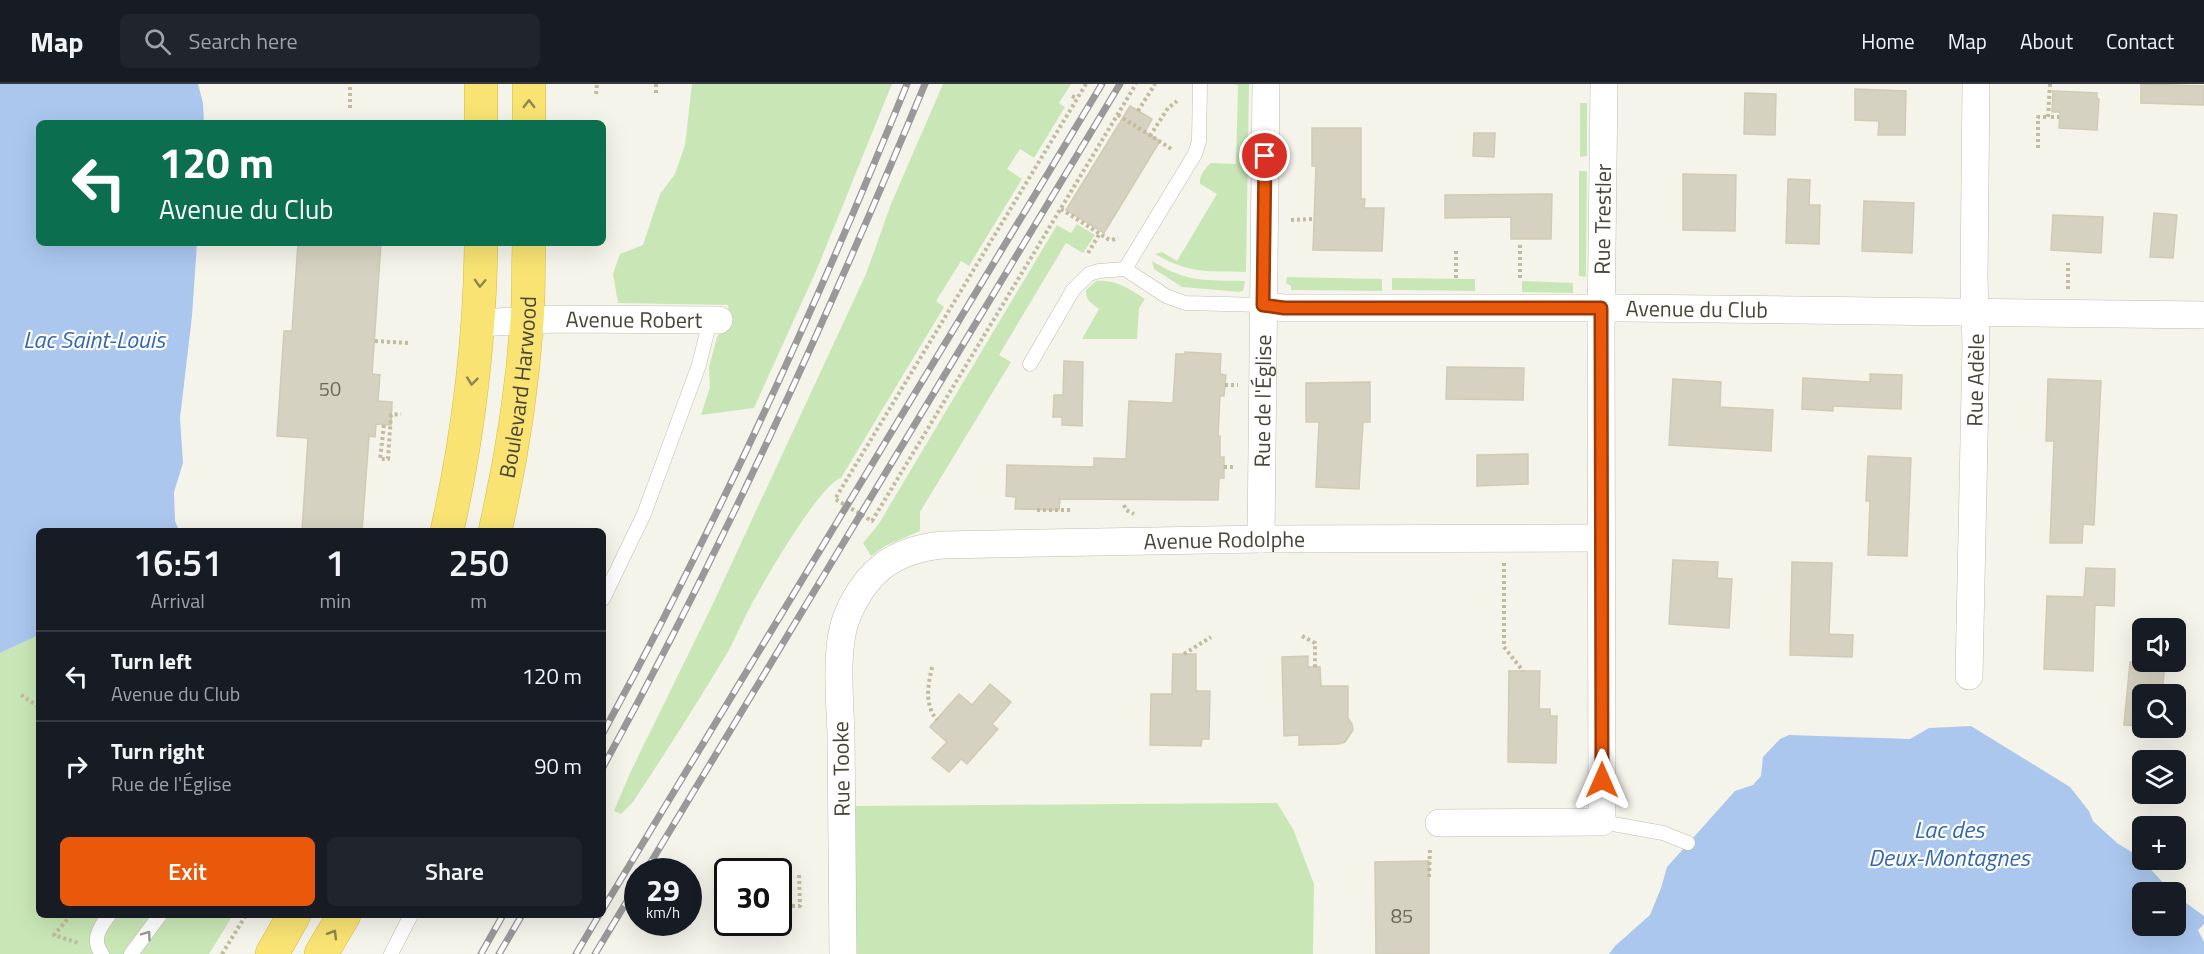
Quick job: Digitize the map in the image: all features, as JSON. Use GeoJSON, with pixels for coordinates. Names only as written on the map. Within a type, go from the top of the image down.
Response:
{"type":"FeatureCollection","features":[{"type":"Feature","properties":{"kind":"highway"},"geometry":{"type":"LineString","coordinates":[[481,84],[481,120]]}},
{"type":"Feature","properties":{"kind":"highway"},"geometry":{"type":"LineString","coordinates":[[529,84],[529,120]]}},
{"type":"Feature","properties":{"kind":"highway","name":"Boulevard Harwood"},"geometry":{"type":"LineString","coordinates":[[448,528],[459,481],[478,323],[480,246]]}},
{"type":"Feature","properties":{"kind":"highway","name":"Boulevard Harwood"},"geometry":{"type":"LineString","coordinates":[[496,528],[509,460],[527,320],[529,246]]}},
{"type":"Feature","properties":{"kind":"highway"},"geometry":{"type":"LineString","coordinates":[[272,954],[292,918]]}},
{"type":"Feature","properties":{"kind":"highway"},"geometry":{"type":"LineString","coordinates":[[321,954],[342,918]]}},
{"type":"Feature","properties":{"kind":"street","name":"Rue de l'Église"},"geometry":{"type":"LineString","coordinates":[[1261,539],[1266,84]]}},
{"type":"Feature","properties":{"kind":"street","name":"Rue Trestler"},"geometry":{"type":"LineString","coordinates":[[1602,822],[1601,308],[1604,84]]}},
{"type":"Feature","properties":{"kind":"street","name":"Rue Adèle"},"geometry":{"type":"LineString","coordinates":[[1969,676],[1976,84]]}},
{"type":"Feature","properties":{"kind":"street","name":"Avenue du Club"},"geometry":{"type":"LineString","coordinates":[[1263,305],[1284,308],[1601,308],[2204,315]]}},
{"type":"Feature","properties":{"kind":"street","name":"Avenue Robert"},"geometry":{"type":"LineString","coordinates":[[478,323],[527,320],[714,320]]}},
{"type":"Feature","properties":{"kind":"street","name":"Avenue Rodolphe"},"geometry":{"type":"LineString","coordinates":[[863,590],[883,565],[910,550],[924,547],[1261,539],[1601,538]]}},
{"type":"Feature","properties":{"kind":"street","name":"Rue Tooke"},"geometry":{"type":"LineString","coordinates":[[843,954],[841,653],[844,625],[863,590]]}},
{"type":"Feature","properties":{"kind":"street"},"geometry":{"type":"LineString","coordinates":[[1435,832],[1602,822]]}},
{"type":"Feature","properties":{"kind":"lane"},"geometry":{"type":"LineString","coordinates":[[1030,364],[1073,291],[1083,279],[1099,271],[1125,269],[1195,154],[1199,141],[1200,84]]}},
{"type":"Feature","properties":{"kind":"lane","name":"Avenue du Club"},"geometry":{"type":"LineString","coordinates":[[1125,269],[1176,301],[1263,305]]}},
{"type":"Feature","properties":{"kind":"lane"},"geometry":{"type":"LineString","coordinates":[[606,593],[644,514],[714,320]]}},
{"type":"Feature","properties":{"kind":"lane"},"geometry":{"type":"LineString","coordinates":[[1602,822],[1663,833],[1688,843]]}},
{"type":"Feature","properties":{"kind":"lane"},"geometry":{"type":"LineString","coordinates":[[102,954],[97,948],[96,938],[107,918]]}},
{"type":"Feature","properties":{"kind":"lane"},"geometry":{"type":"LineString","coordinates":[[131,954],[158,918]]}},
{"type":"Feature","properties":{"kind":"lane"},"geometry":{"type":"LineString","coordinates":[[390,954],[409,918]]}},
{"type":"Feature","properties":{"kind":"path"},"geometry":{"type":"LineString","coordinates":[[350,84],[350,108]]}},
{"type":"Feature","properties":{"kind":"path"},"geometry":{"type":"LineString","coordinates":[[596,94],[597,84]]}},
{"type":"Feature","properties":{"kind":"path"},"geometry":{"type":"LineString","coordinates":[[656,84],[656,93]]}},
{"type":"Feature","properties":{"kind":"path"},"geometry":{"type":"LineString","coordinates":[[1086,84],[835,499],[872,521],[1136,84]]}},
{"type":"Feature","properties":{"kind":"path"},"geometry":{"type":"LineString","coordinates":[[1138,111],[1155,84]]}},
{"type":"Feature","properties":{"kind":"path"},"geometry":{"type":"LineString","coordinates":[[2048,117],[2050,84]]}},
{"type":"Feature","properties":{"kind":"path"},"geometry":{"type":"LineString","coordinates":[[1072,96],[1077,99]]}},
{"type":"Feature","properties":{"kind":"path"},"geometry":{"type":"LineString","coordinates":[[1150,136],[1168,108],[1177,101]]}},
{"type":"Feature","properties":{"kind":"path"},"geometry":{"type":"LineString","coordinates":[[1118,115],[1173,150]]}},
{"type":"Feature","properties":{"kind":"path"},"geometry":{"type":"LineString","coordinates":[[2038,148],[2038,117],[2059,117]]}},
{"type":"Feature","properties":{"kind":"path"},"geometry":{"type":"LineString","coordinates":[[1089,162],[1094,165]]}},
{"type":"Feature","properties":{"kind":"path"},"geometry":{"type":"LineString","coordinates":[[1029,167],[1034,171]]}},
{"type":"Feature","properties":{"kind":"path"},"geometry":{"type":"LineString","coordinates":[[1061,209],[1113,240],[1118,238]]}},
{"type":"Feature","properties":{"kind":"path"},"geometry":{"type":"LineString","coordinates":[[1284,220],[1314,219]]}},
{"type":"Feature","properties":{"kind":"path"},"geometry":{"type":"LineString","coordinates":[[1087,256],[1100,233]]}},
{"type":"Feature","properties":{"kind":"path"},"geometry":{"type":"LineString","coordinates":[[1520,243],[1520,279]]}},
{"type":"Feature","properties":{"kind":"path"},"geometry":{"type":"LineString","coordinates":[[1456,248],[1456,278]]}},
{"type":"Feature","properties":{"kind":"path"},"geometry":{"type":"LineString","coordinates":[[2068,263],[2068,296]]}},
{"type":"Feature","properties":{"kind":"path"},"geometry":{"type":"LineString","coordinates":[[375,341],[409,343]]}},
{"type":"Feature","properties":{"kind":"path"},"geometry":{"type":"LineString","coordinates":[[384,425],[380,459],[388,459],[391,415],[401,414]]}},
{"type":"Feature","properties":{"kind":"path"},"geometry":{"type":"LineString","coordinates":[[1037,510],[1072,510]]}},
{"type":"Feature","properties":{"kind":"path"},"geometry":{"type":"LineString","coordinates":[[1504,559],[1504,647],[1523,671]]}},
{"type":"Feature","properties":{"kind":"path"},"geometry":{"type":"LineString","coordinates":[[1302,636],[1315,644],[1315,667]]}},
{"type":"Feature","properties":{"kind":"path"},"geometry":{"type":"LineString","coordinates":[[1184,654],[1211,637]]}},
{"type":"Feature","properties":{"kind":"path"},"geometry":{"type":"LineString","coordinates":[[932,667],[928,703],[930,711],[937,720]]}},
{"type":"Feature","properties":{"kind":"path"},"geometry":{"type":"LineString","coordinates":[[21,695],[36,705]]}},
{"type":"Feature","properties":{"kind":"path"},"geometry":{"type":"LineString","coordinates":[[1429,876],[1435,832]]}},
{"type":"Feature","properties":{"kind":"path"},"geometry":{"type":"LineString","coordinates":[[792,906],[800,906],[799,874]]}},
{"type":"Feature","properties":{"kind":"path"},"geometry":{"type":"LineString","coordinates":[[68,918],[54,935],[81,944]]}},
{"type":"Feature","properties":{"kind":"path"},"geometry":{"type":"LineString","coordinates":[[222,954],[244,918]]}},
{"type":"Feature","properties":{"kind":"green space"},"geometry":{"type":"Polygon","coordinates":[[[692,84],[892,84],[817,269],[754,408],[701,415],[710,387],[709,367],[717,337],[729,320],[728,305],[618,303],[613,274],[620,254],[643,245],[660,194],[675,174],[685,145],[692,84]]]}},
{"type":"Feature","properties":{"kind":"green space"},"geometry":{"type":"Polygon","coordinates":[[[943,84],[1071,84],[1059,103],[1065,107],[1034,158],[1020,149],[1007,169],[1022,179],[969,266],[961,261],[936,301],[944,307],[841,478],[821,495],[784,549],[754,600],[729,650],[633,802],[621,814],[614,811],[866,274],[891,204],[943,84]]]}},
{"type":"Feature","properties":{"kind":"green space"},"geometry":{"type":"Polygon","coordinates":[[[1233,84],[1249,84],[1246,272],[1189,268],[1155,254],[1162,252],[1177,261],[1217,194],[1200,184],[1203,172],[1211,163],[1236,164],[1238,85],[1233,84]]]}},
{"type":"Feature","properties":{"kind":"green space"},"geometry":{"type":"Polygon","coordinates":[[[1580,103],[1587,103],[1587,156],[1580,157],[1580,103]]]}},
{"type":"Feature","properties":{"kind":"green space"},"geometry":{"type":"Polygon","coordinates":[[[1579,171],[1587,171],[1586,277],[1579,276],[1579,171]]]}},
{"type":"Feature","properties":{"kind":"green space"},"geometry":{"type":"Polygon","coordinates":[[[1077,224],[1095,235],[1083,253],[1066,243],[999,355],[1011,362],[920,512],[920,531],[885,546],[871,556],[863,543],[878,525],[1057,225],[1071,233],[1077,224]]]}},
{"type":"Feature","properties":{"kind":"green space"},"geometry":{"type":"Polygon","coordinates":[[[1152,261],[1187,277],[1245,281],[1243,291],[1182,287],[1154,269],[1152,261]]]}},
{"type":"Feature","properties":{"kind":"green space"},"geometry":{"type":"Polygon","coordinates":[[[1287,277],[1382,279],[1382,291],[1291,290],[1291,286],[1286,283],[1287,277]]]}},
{"type":"Feature","properties":{"kind":"green space"},"geometry":{"type":"Polygon","coordinates":[[[1392,278],[1475,279],[1475,291],[1392,290],[1392,278]]]}},
{"type":"Feature","properties":{"kind":"green space"},"geometry":{"type":"Polygon","coordinates":[[[1096,281],[1116,283],[1145,299],[1139,308],[1137,339],[1082,339],[1099,309],[1086,294],[1086,290],[1096,281]]]}},
{"type":"Feature","properties":{"kind":"green space"},"geometry":{"type":"Polygon","coordinates":[[[1522,281],[1573,283],[1573,293],[1522,292],[1522,281]]]}},
{"type":"Feature","properties":{"kind":"green space"},"geometry":{"type":"Polygon","coordinates":[[[36,636],[36,918],[231,918],[209,954],[0,954],[0,653],[36,636]]]}},
{"type":"Feature","properties":{"kind":"green space"},"geometry":{"type":"Polygon","coordinates":[[[1277,803],[1293,829],[1314,884],[1313,954],[854,954],[853,806],[1277,803]]]}},
{"type":"Feature","properties":{"kind":"water","name":"Lac Saint-Louis"},"geometry":{"type":"Polygon","coordinates":[[[0,84],[198,84],[203,103],[204,120],[36,120],[36,246],[197,246],[192,316],[180,418],[183,463],[174,492],[175,521],[178,528],[36,528],[36,636],[0,653],[0,84]]]}},
{"type":"Feature","properties":{"kind":"water","name":"Lac des Deux-Montagnes"},"geometry":{"type":"Polygon","coordinates":[[[1971,726],[2070,787],[2089,811],[2093,821],[2117,843],[2132,852],[2132,870],[2151,870],[2163,882],[2132,882],[2132,936],[2186,936],[2186,903],[2204,916],[2204,924],[2198,930],[2204,942],[2204,954],[1609,954],[1650,915],[1667,867],[1735,791],[1753,785],[1761,776],[1763,757],[1780,739],[1789,735],[1910,739],[1929,728],[1971,726]]]}},
{"type":"Feature","properties":{"kind":"building"},"geometry":{"type":"Polygon","coordinates":[[[2141,84],[2204,86],[2204,105],[2141,103],[2141,84]]]}},
{"type":"Feature","properties":{"kind":"building"},"geometry":{"type":"Polygon","coordinates":[[[1855,89],[1906,91],[1905,135],[1878,135],[1879,121],[1855,120],[1855,89]]]}},
{"type":"Feature","properties":{"kind":"building"},"geometry":{"type":"Polygon","coordinates":[[[2053,91],[2097,93],[2097,99],[2099,99],[2097,130],[2059,128],[2060,112],[2052,112],[2053,91]]]}},
{"type":"Feature","properties":{"kind":"building"},"geometry":{"type":"Polygon","coordinates":[[[1745,93],[1776,94],[1775,135],[1744,134],[1745,93]]]}},
{"type":"Feature","properties":{"kind":"building"},"geometry":{"type":"Polygon","coordinates":[[[1130,106],[1152,119],[1145,132],[1160,141],[1104,233],[1066,210],[1130,106]]]}},
{"type":"Feature","properties":{"kind":"building"},"geometry":{"type":"Polygon","coordinates":[[[1312,128],[1361,128],[1361,199],[1365,199],[1364,208],[1384,208],[1382,251],[1313,250],[1316,166],[1312,166],[1312,128]]]}},
{"type":"Feature","properties":{"kind":"building"},"geometry":{"type":"Polygon","coordinates":[[[1474,133],[1495,133],[1494,157],[1473,156],[1474,133]]]}},
{"type":"Feature","properties":{"kind":"building"},"geometry":{"type":"Polygon","coordinates":[[[1683,174],[1736,175],[1735,231],[1683,230],[1683,174]]]}},
{"type":"Feature","properties":{"kind":"building"},"geometry":{"type":"Polygon","coordinates":[[[1788,179],[1810,180],[1809,205],[1820,205],[1819,244],[1786,243],[1788,179]]]}},
{"type":"Feature","properties":{"kind":"building"},"geometry":{"type":"Polygon","coordinates":[[[1552,194],[1551,239],[1511,239],[1511,217],[1445,218],[1445,195],[1552,194]]]}},
{"type":"Feature","properties":{"kind":"building"},"geometry":{"type":"Polygon","coordinates":[[[1864,201],[1914,203],[1912,253],[1862,251],[1864,201]]]}},
{"type":"Feature","properties":{"kind":"building"},"geometry":{"type":"Polygon","coordinates":[[[2154,213],[2177,215],[2173,258],[2150,257],[2154,213]]]}},
{"type":"Feature","properties":{"kind":"building"},"geometry":{"type":"Polygon","coordinates":[[[2053,215],[2103,217],[2101,253],[2051,250],[2053,215]]]}},
{"type":"Feature","properties":{"kind":"building"},"geometry":{"type":"Polygon","coordinates":[[[298,246],[381,246],[372,374],[380,375],[378,401],[392,402],[391,425],[376,424],[375,437],[369,436],[362,528],[302,528],[308,438],[277,436],[284,331],[292,331],[298,246]]]}},
{"type":"Feature","properties":{"kind":"building"},"geometry":{"type":"Polygon","coordinates":[[[1185,352],[1221,354],[1220,374],[1226,375],[1224,396],[1220,396],[1218,436],[1220,436],[1220,457],[1224,457],[1224,478],[1219,478],[1218,500],[1060,499],[1059,510],[1015,509],[1016,497],[1006,496],[1007,465],[1094,467],[1094,458],[1126,459],[1129,401],[1173,403],[1176,354],[1185,354],[1185,352]]]}},
{"type":"Feature","properties":{"kind":"building"},"geometry":{"type":"Polygon","coordinates":[[[1064,361],[1083,362],[1082,426],[1062,425],[1062,417],[1053,417],[1054,395],[1063,395],[1064,361]]]}},
{"type":"Feature","properties":{"kind":"building"},"geometry":{"type":"Polygon","coordinates":[[[1447,367],[1524,368],[1523,400],[1446,399],[1447,367]]]}},
{"type":"Feature","properties":{"kind":"building"},"geometry":{"type":"Polygon","coordinates":[[[1870,374],[1902,375],[1901,409],[1833,406],[1833,411],[1802,409],[1803,378],[1870,382],[1870,374]]]}},
{"type":"Feature","properties":{"kind":"building"},"geometry":{"type":"Polygon","coordinates":[[[1673,379],[1721,382],[1720,407],[1773,410],[1771,451],[1669,445],[1673,379]]]}},
{"type":"Feature","properties":{"kind":"building"},"geometry":{"type":"Polygon","coordinates":[[[2048,379],[2101,381],[2094,525],[2083,524],[2082,543],[2050,543],[2054,441],[2046,441],[2048,379]]]}},
{"type":"Feature","properties":{"kind":"building"},"geometry":{"type":"Polygon","coordinates":[[[1370,382],[1370,422],[1363,422],[1359,489],[1316,487],[1319,422],[1306,422],[1306,383],[1370,382]]]}},
{"type":"Feature","properties":{"kind":"building"},"geometry":{"type":"Polygon","coordinates":[[[1528,454],[1528,484],[1477,486],[1477,455],[1528,454]]]}},
{"type":"Feature","properties":{"kind":"building"},"geometry":{"type":"Polygon","coordinates":[[[1868,456],[1911,458],[1907,556],[1868,555],[1870,501],[1866,501],[1868,456]]]}},
{"type":"Feature","properties":{"kind":"building"},"geometry":{"type":"Polygon","coordinates":[[[1673,560],[1718,562],[1717,578],[1732,579],[1729,628],[1669,624],[1673,560]]]}},
{"type":"Feature","properties":{"kind":"building"},"geometry":{"type":"Polygon","coordinates":[[[1792,562],[1832,563],[1829,634],[1853,635],[1852,657],[1790,655],[1792,562]]]}},
{"type":"Feature","properties":{"kind":"building"},"geometry":{"type":"Polygon","coordinates":[[[2086,568],[2115,569],[2114,606],[2095,605],[2093,671],[2044,669],[2047,596],[2084,597],[2086,568]]]}},
{"type":"Feature","properties":{"kind":"building"},"geometry":{"type":"Polygon","coordinates":[[[1173,654],[1196,654],[1196,691],[1210,691],[1209,739],[1202,739],[1201,746],[1150,745],[1151,694],[1172,694],[1173,654]]]}},
{"type":"Feature","properties":{"kind":"building"},"geometry":{"type":"Polygon","coordinates":[[[1308,656],[1308,667],[1320,667],[1321,686],[1348,686],[1348,718],[1353,730],[1345,742],[1299,745],[1299,735],[1284,736],[1282,657],[1308,656]]]}},
{"type":"Feature","properties":{"kind":"building"},"geometry":{"type":"Polygon","coordinates":[[[2130,662],[2132,662],[2132,672],[2164,672],[2163,684],[2132,684],[2132,725],[2124,725],[2130,662]]]}},
{"type":"Feature","properties":{"kind":"building"},"geometry":{"type":"Polygon","coordinates":[[[1509,671],[1540,671],[1539,709],[1550,709],[1550,716],[1557,716],[1556,763],[1508,762],[1509,671]]]}},
{"type":"Feature","properties":{"kind":"building"},"geometry":{"type":"Polygon","coordinates":[[[990,684],[1011,702],[992,724],[998,729],[967,764],[961,759],[949,772],[932,758],[947,742],[930,727],[959,694],[972,705],[990,684]]]}},
{"type":"Feature","properties":{"kind":"building"},"geometry":{"type":"Polygon","coordinates":[[[1429,861],[1429,954],[1376,954],[1375,862],[1429,861]]]}},
{"type":"Feature","properties":{"kind":"railway"},"geometry":{"type":"LineString","coordinates":[[606,727],[686,574],[764,413],[838,249],[907,84]]}},
{"type":"Feature","properties":{"kind":"railway"},"geometry":{"type":"LineString","coordinates":[[606,761],[691,600],[773,430],[851,258],[925,84]]}},
{"type":"Feature","properties":{"kind":"railway"},"geometry":{"type":"LineString","coordinates":[[606,904],[1102,84]]}},
{"type":"Feature","properties":{"kind":"railway"},"geometry":{"type":"LineString","coordinates":[[653,858],[1120,84]]}},
{"type":"Feature","properties":{"kind":"railway"},"geometry":{"type":"LineString","coordinates":[[595,954],[624,906]]}},
{"type":"Feature","properties":{"kind":"railway"},"geometry":{"type":"LineString","coordinates":[[481,954],[501,918]]}},
{"type":"Feature","properties":{"kind":"railway"},"geometry":{"type":"LineString","coordinates":[[499,954],[520,918]]}},
{"type":"Feature","properties":{"kind":"railway"},"geometry":{"type":"LineString","coordinates":[[576,954],[597,918]]}},
{"type":"Feature","properties":{"kind":"route"},"geometry":{"type":"LineString","coordinates":[[1265,156],[1263,305],[1284,308],[1601,308],[1602,780]]}}]}
